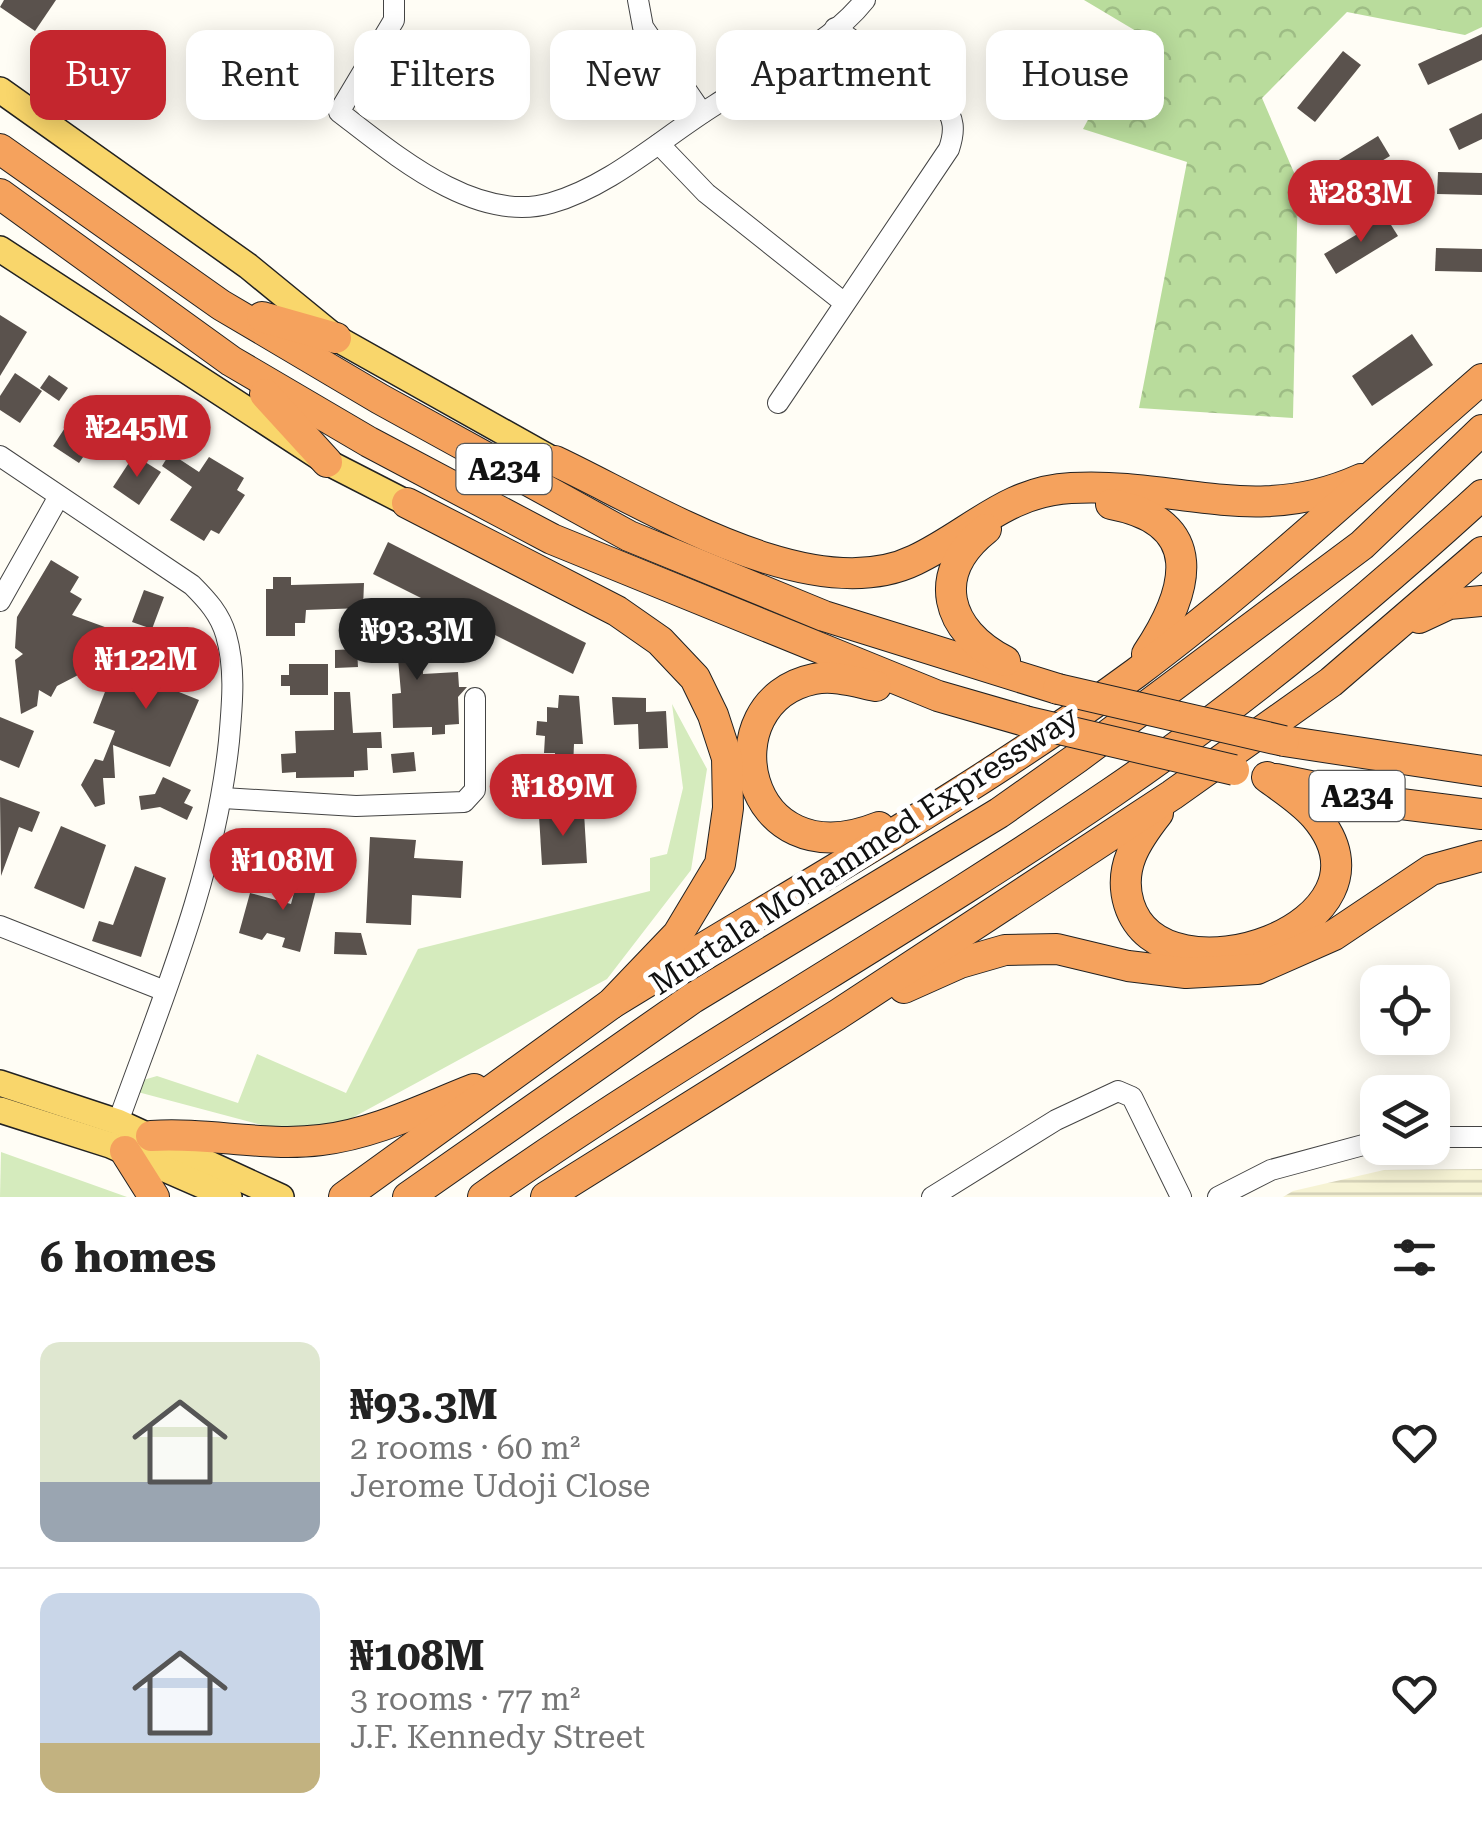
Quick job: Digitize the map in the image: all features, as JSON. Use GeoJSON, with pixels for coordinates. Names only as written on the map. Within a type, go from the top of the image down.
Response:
{"type":"FeatureCollection","features":[{"type":"Feature","properties":{"kind":"highway","name":"A234"},"geometry":{"type":"LineString","coordinates":[[0,149],[221,304],[380,399],[628,536],[824,616],[1052,688],[1284,742],[1482,771]]}},
{"type":"Feature","properties":{"kind":"highway","name":"A234"},"geometry":{"type":"LineString","coordinates":[[0,194],[230,360],[369,442],[552,539],[938,696],[1024,721],[1266,777],[1393,804],[1482,814]]}},
{"type":"Feature","properties":{"kind":"highway"},"geometry":{"type":"LineString","coordinates":[[221,304],[336,338]]}},
{"type":"Feature","properties":{"kind":"highway"},"geometry":{"type":"LineString","coordinates":[[230,360],[328,462]]}},
{"type":"Feature","properties":{"kind":"highway","name":"Murtala Mohammed Expressway"},"geometry":{"type":"LineString","coordinates":[[611,1004],[963,787],[1134,674],[1278,560],[1482,379]]}},
{"type":"Feature","properties":{"kind":"highway","name":"Murtala Mohammed Expressway"},"geometry":{"type":"LineString","coordinates":[[408,1197],[693,998],[998,813],[1207,664],[1362,544],[1482,430]]}},
{"type":"Feature","properties":{"kind":"highway"},"geometry":{"type":"LineString","coordinates":[[556,461],[628,536]]}},
{"type":"Feature","properties":{"kind":"highway"},"geometry":{"type":"LineString","coordinates":[[556,461],[750,553],[787,566],[862,574],[918,558],[1003,504],[1038,491],[1074,488],[1254,504],[1287,502],[1342,488],[1382,470]]}},
{"type":"Feature","properties":{"kind":"highway"},"geometry":{"type":"LineString","coordinates":[[483,1197],[1112,792],[1256,690],[1401,570],[1482,496]]}},
{"type":"Feature","properties":{"kind":"highway"},"geometry":{"type":"LineString","coordinates":[[1052,688],[973,642],[953,609],[951,586],[956,562],[968,543],[986,529],[1025,510],[1072,501],[1147,513],[1176,547],[1182,583],[1173,615],[1134,674]]}},
{"type":"Feature","properties":{"kind":"highway"},"geometry":{"type":"LineString","coordinates":[[407,503],[552,539]]}},
{"type":"Feature","properties":{"kind":"highway"},"geometry":{"type":"LineString","coordinates":[[344,1197],[611,1004],[678,934],[720,864],[728,808],[727,758],[713,715],[696,678],[660,642],[617,611],[407,503]]}},
{"type":"Feature","properties":{"kind":"highway"},"geometry":{"type":"LineString","coordinates":[[1401,570],[1482,523]]}},
{"type":"Feature","properties":{"kind":"highway"},"geometry":{"type":"LineString","coordinates":[[546,1197],[580,1188],[614,1156],[837,1016],[1172,795],[1330,682],[1482,552]]}},
{"type":"Feature","properties":{"kind":"highway"},"geometry":{"type":"LineString","coordinates":[[1207,664],[1278,560]]}},
{"type":"Feature","properties":{"kind":"highway"},"geometry":{"type":"LineString","coordinates":[[1390,632],[1449,604],[1482,601]]}},
{"type":"Feature","properties":{"kind":"highway"},"geometry":{"type":"LineString","coordinates":[[938,696],[831,678],[790,688],[768,707],[755,732],[750,761],[755,789],[770,814],[794,832],[846,837],[878,828],[963,787]]}},
{"type":"Feature","properties":{"kind":"highway"},"geometry":{"type":"LineString","coordinates":[[1403,760],[1482,759]]}},
{"type":"Feature","properties":{"kind":"highway"},"geometry":{"type":"LineString","coordinates":[[1172,795],[1130,856],[1126,875],[1132,914],[1146,932],[1169,947],[1195,952],[1230,950],[1290,932],[1313,917],[1329,896],[1334,855],[1328,834],[1305,806],[1266,777]]}},
{"type":"Feature","properties":{"kind":"highway"},"geometry":{"type":"LineString","coordinates":[[837,1016],[960,963],[1005,950],[1057,950],[1128,966],[1186,973],[1257,969],[1334,936],[1431,870],[1482,856]]}},
{"type":"Feature","properties":{"kind":"highway"},"geometry":{"type":"LineString","coordinates":[[154,1197],[131,1137],[193,1134],[262,1141],[321,1140],[366,1130],[514,1073]]}},
{"type":"Feature","properties":{"kind":"highway"},"geometry":{"type":"LineString","coordinates":[[525,1197],[580,1188]]}},
{"type":"Feature","properties":{"kind":"main road"},"geometry":{"type":"LineString","coordinates":[[0,90],[248,266],[336,338],[556,461]]}},
{"type":"Feature","properties":{"kind":"main road"},"geometry":{"type":"LineString","coordinates":[[0,249],[328,462],[407,503]]}},
{"type":"Feature","properties":{"kind":"main road"},"geometry":{"type":"LineString","coordinates":[[0,1083],[282,1197]]}},
{"type":"Feature","properties":{"kind":"main road"},"geometry":{"type":"LineString","coordinates":[[0,1110],[131,1137],[229,1197]]}},
{"type":"Feature","properties":{"kind":"street"},"geometry":{"type":"LineString","coordinates":[[394,0],[394,20],[339,112],[459,191],[509,206],[552,203],[585,190],[835,28],[865,0]]}},
{"type":"Feature","properties":{"kind":"street"},"geometry":{"type":"LineString","coordinates":[[638,0],[643,27],[702,113]]}},
{"type":"Feature","properties":{"kind":"street"},"geometry":{"type":"LineString","coordinates":[[778,403],[842,301],[950,149],[953,125],[942,103],[835,28]]}},
{"type":"Feature","properties":{"kind":"street"},"geometry":{"type":"LineString","coordinates":[[659,144],[720,205],[842,301]]}},
{"type":"Feature","properties":{"kind":"street"},"geometry":{"type":"LineString","coordinates":[[0,456],[192,585],[214,608],[225,632],[233,672],[223,798],[207,870],[165,991],[131,1137]]}},
{"type":"Feature","properties":{"kind":"street"},"geometry":{"type":"LineString","coordinates":[[0,601],[58,498]]}},
{"type":"Feature","properties":{"kind":"street"},"geometry":{"type":"LineString","coordinates":[[223,798],[356,806],[464,802],[475,790],[475,698]]}},
{"type":"Feature","properties":{"kind":"street"},"geometry":{"type":"LineString","coordinates":[[0,926],[165,991]]}},
{"type":"Feature","properties":{"kind":"street"},"geometry":{"type":"LineString","coordinates":[[932,1197],[1056,1120],[1118,1092],[1132,1097],[1181,1197]]}},
{"type":"Feature","properties":{"kind":"street"},"geometry":{"type":"LineString","coordinates":[[1450,1137],[1482,1136]]}},
{"type":"Feature","properties":{"kind":"street"},"geometry":{"type":"LineString","coordinates":[[1218,1197],[1271,1170],[1360,1146]]}},
{"type":"Feature","properties":{"kind":"shaded area"},"geometry":{"type":"Polygon","coordinates":[[[1482,1169],[1482,1197],[1283,1197],[1293,1191],[1384,1170],[1482,1169]]]}},
{"type":"Feature","properties":{"kind":"green space"},"geometry":{"type":"Polygon","coordinates":[[[1084,0],[1482,0],[1482,27],[1465,35],[1347,12],[1262,98],[1298,182],[1293,418],[1139,408],[1187,162],[1083,129],[1088,120],[1164,120],[1164,30],[1134,30],[1084,0]]]}},
{"type":"Feature","properties":{"kind":"green space"},"geometry":{"type":"Polygon","coordinates":[[[672,704],[707,769],[691,870],[607,979],[341,1124],[288,1132],[119,1087],[157,1076],[238,1103],[257,1054],[346,1093],[418,949],[650,891],[650,858],[667,854],[683,788],[672,704]]]}},
{"type":"Feature","properties":{"kind":"green space"},"geometry":{"type":"Polygon","coordinates":[[[1,1152],[127,1197],[0,1197],[1,1152]]]}},
{"type":"Feature","properties":{"kind":"building"},"geometry":{"type":"Polygon","coordinates":[[[4,0],[56,0],[36,30],[0,7],[4,0]]]}},
{"type":"Feature","properties":{"kind":"building"},"geometry":{"type":"Polygon","coordinates":[[[1482,34],[1482,60],[1428,85],[1418,64],[1482,34]]]}},
{"type":"Feature","properties":{"kind":"building"},"geometry":{"type":"Polygon","coordinates":[[[1343,51],[1361,65],[1315,122],[1297,108],[1343,51]]]}},
{"type":"Feature","properties":{"kind":"building"},"geometry":{"type":"Polygon","coordinates":[[[1482,113],[1482,139],[1459,150],[1449,129],[1482,113]]]}},
{"type":"Feature","properties":{"kind":"building"},"geometry":{"type":"Polygon","coordinates":[[[1378,136],[1390,156],[1328,193],[1316,174],[1378,136]]]}},
{"type":"Feature","properties":{"kind":"building"},"geometry":{"type":"Polygon","coordinates":[[[1438,172],[1482,173],[1482,195],[1437,194],[1438,172]]]}},
{"type":"Feature","properties":{"kind":"building"},"geometry":{"type":"Polygon","coordinates":[[[1386,217],[1398,236],[1336,274],[1324,254],[1386,217]]]}},
{"type":"Feature","properties":{"kind":"building"},"geometry":{"type":"Polygon","coordinates":[[[1436,248],[1482,249],[1482,272],[1435,271],[1436,248]]]}},
{"type":"Feature","properties":{"kind":"building"},"geometry":{"type":"Polygon","coordinates":[[[0,315],[27,332],[0,376],[0,315]]]}},
{"type":"Feature","properties":{"kind":"building"},"geometry":{"type":"Polygon","coordinates":[[[1412,334],[1433,365],[1372,406],[1352,376],[1412,334]]]}},
{"type":"Feature","properties":{"kind":"building"},"geometry":{"type":"Polygon","coordinates":[[[15,373],[42,391],[20,423],[0,410],[0,396],[15,373]]]}},
{"type":"Feature","properties":{"kind":"building"},"geometry":{"type":"Polygon","coordinates":[[[49,375],[68,388],[59,401],[40,388],[49,375]]]}},
{"type":"Feature","properties":{"kind":"building"},"geometry":{"type":"Polygon","coordinates":[[[74,414],[101,431],[79,463],[53,446],[74,414]]]}},
{"type":"Feature","properties":{"kind":"building"},"geometry":{"type":"Polygon","coordinates":[[[109,415],[127,428],[118,441],[100,428],[109,415]]]}},
{"type":"Feature","properties":{"kind":"building"},"geometry":{"type":"Polygon","coordinates":[[[170,453],[199,472],[209,457],[244,478],[237,490],[245,495],[219,534],[211,530],[204,541],[170,520],[192,487],[162,466],[170,453]]]}},
{"type":"Feature","properties":{"kind":"building"},"geometry":{"type":"Polygon","coordinates":[[[134,455],[161,472],[139,505],[113,487],[134,455]]]}},
{"type":"Feature","properties":{"kind":"building"},"geometry":{"type":"Polygon","coordinates":[[[388,542],[586,643],[573,674],[373,574],[388,542]]]}},
{"type":"Feature","properties":{"kind":"building"},"geometry":{"type":"Polygon","coordinates":[[[51,560],[79,577],[70,592],[82,599],[72,615],[113,630],[104,654],[79,645],[82,673],[57,686],[51,697],[39,690],[37,706],[21,714],[15,660],[23,654],[15,648],[17,617],[51,560]]]}},
{"type":"Feature","properties":{"kind":"building"},"geometry":{"type":"Polygon","coordinates":[[[273,577],[291,577],[291,585],[364,583],[363,608],[306,610],[305,623],[295,623],[295,636],[266,636],[266,589],[273,589],[273,577]]]}},
{"type":"Feature","properties":{"kind":"building"},"geometry":{"type":"Polygon","coordinates":[[[144,590],[164,597],[152,629],[132,622],[144,590]]]}},
{"type":"Feature","properties":{"kind":"building"},"geometry":{"type":"Polygon","coordinates":[[[377,619],[382,632],[424,633],[423,674],[458,672],[459,687],[467,687],[458,697],[459,724],[445,725],[445,734],[432,735],[432,727],[393,728],[392,694],[401,693],[397,647],[379,653],[377,646],[368,649],[360,624],[377,619]]]}},
{"type":"Feature","properties":{"kind":"building"},"geometry":{"type":"Polygon","coordinates":[[[155,631],[196,645],[179,692],[199,700],[170,767],[113,745],[115,778],[103,778],[105,804],[95,807],[81,785],[95,759],[103,761],[115,731],[93,723],[108,684],[130,692],[155,631]]]}},
{"type":"Feature","properties":{"kind":"building"},"geometry":{"type":"Polygon","coordinates":[[[357,649],[358,667],[335,668],[335,650],[357,649]]]}},
{"type":"Feature","properties":{"kind":"building"},"geometry":{"type":"Polygon","coordinates":[[[289,664],[328,664],[328,695],[290,695],[290,686],[281,686],[281,675],[289,675],[289,664]]]}},
{"type":"Feature","properties":{"kind":"building"},"geometry":{"type":"Polygon","coordinates":[[[334,692],[350,692],[353,733],[381,732],[382,748],[367,748],[368,770],[354,771],[354,777],[296,778],[296,772],[282,773],[281,754],[296,753],[295,731],[334,730],[334,692]]]}},
{"type":"Feature","properties":{"kind":"building"},"geometry":{"type":"Polygon","coordinates":[[[559,695],[579,696],[583,744],[574,744],[573,768],[555,767],[555,753],[544,753],[545,736],[536,735],[537,721],[547,722],[547,707],[558,708],[559,695]]]}},
{"type":"Feature","properties":{"kind":"building"},"geometry":{"type":"Polygon","coordinates":[[[612,697],[646,698],[646,712],[666,711],[668,748],[639,749],[638,724],[614,725],[612,697]]]}},
{"type":"Feature","properties":{"kind":"building"},"geometry":{"type":"Polygon","coordinates":[[[0,717],[34,731],[19,768],[0,760],[0,717]]]}},
{"type":"Feature","properties":{"kind":"building"},"geometry":{"type":"Polygon","coordinates":[[[414,752],[416,771],[393,773],[391,754],[414,752]]]}},
{"type":"Feature","properties":{"kind":"building"},"geometry":{"type":"Polygon","coordinates":[[[502,761],[533,763],[532,777],[502,776],[502,761]]]}},
{"type":"Feature","properties":{"kind":"building"},"geometry":{"type":"Polygon","coordinates":[[[163,777],[191,790],[184,803],[193,807],[187,820],[160,807],[141,810],[139,796],[155,794],[163,777]]]}},
{"type":"Feature","properties":{"kind":"building"},"geometry":{"type":"Polygon","coordinates":[[[0,797],[40,812],[32,832],[19,827],[1,876],[0,797]]]}},
{"type":"Feature","properties":{"kind":"building"},"geometry":{"type":"Polygon","coordinates":[[[584,813],[587,863],[542,865],[539,816],[584,813]]]}},
{"type":"Feature","properties":{"kind":"building"},"geometry":{"type":"Polygon","coordinates":[[[61,826],[106,845],[84,909],[34,888],[61,826]]]}},
{"type":"Feature","properties":{"kind":"building"},"geometry":{"type":"Polygon","coordinates":[[[270,828],[308,837],[299,871],[261,862],[270,828]]]}},
{"type":"Feature","properties":{"kind":"building"},"geometry":{"type":"Polygon","coordinates":[[[370,837],[416,840],[414,858],[463,861],[461,898],[412,895],[411,925],[366,923],[370,837]]]}},
{"type":"Feature","properties":{"kind":"building"},"geometry":{"type":"Polygon","coordinates":[[[135,866],[166,878],[141,957],[92,941],[99,921],[113,925],[135,866]]]}},
{"type":"Feature","properties":{"kind":"building"},"geometry":{"type":"Polygon","coordinates":[[[301,866],[321,871],[300,952],[282,947],[285,938],[267,933],[262,940],[239,933],[250,893],[291,904],[301,866]]]}},
{"type":"Feature","properties":{"kind":"building"},"geometry":{"type":"Polygon","coordinates":[[[335,932],[361,933],[367,955],[334,954],[335,932]]]}}]}
